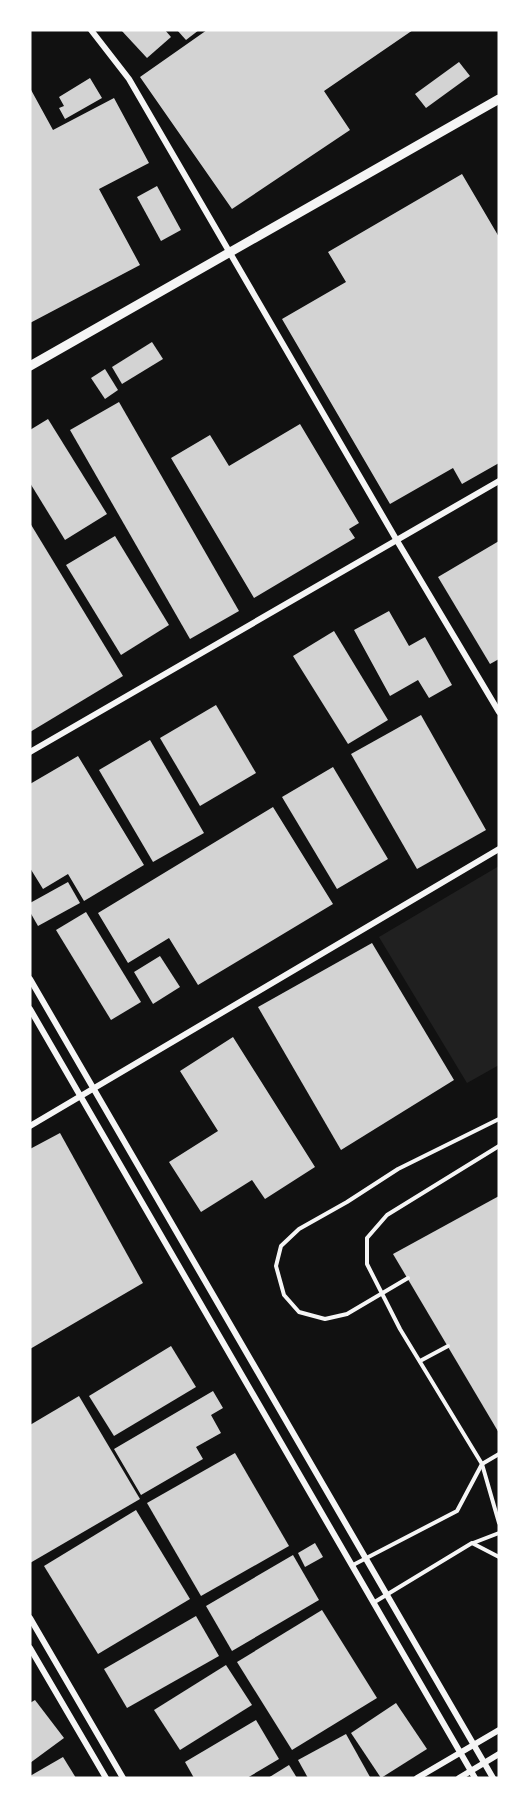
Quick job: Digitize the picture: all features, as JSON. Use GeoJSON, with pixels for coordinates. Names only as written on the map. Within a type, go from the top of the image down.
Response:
{"type":"FeatureCollection","features":[{"type":"Feature","properties":{"kind":"street"},"geometry":{"type":"LineString","coordinates":[[91,30],[129,79],[499,712]]}},
{"type":"Feature","properties":{"kind":"street"},"geometry":{"type":"LineString","coordinates":[[30,366],[499,99]]}},
{"type":"Feature","properties":{"kind":"street"},"geometry":{"type":"LineString","coordinates":[[30,752],[499,481]]}},
{"type":"Feature","properties":{"kind":"street"},"geometry":{"type":"LineString","coordinates":[[30,1126],[499,849]]}},
{"type":"Feature","properties":{"kind":"street"},"geometry":{"type":"LineString","coordinates":[[30,979],[493,1778]]}},
{"type":"Feature","properties":{"kind":"street"},"geometry":{"type":"LineString","coordinates":[[30,1009],[475,1778]]}},
{"type":"Feature","properties":{"kind":"street"},"geometry":{"type":"LineString","coordinates":[[30,1618],[123,1778]]}},
{"type":"Feature","properties":{"kind":"street"},"geometry":{"type":"LineString","coordinates":[[30,1648],[106,1778]]}},
{"type":"Feature","properties":{"kind":"street"},"geometry":{"type":"LineString","coordinates":[[417,1778],[499,1730]]}},
{"type":"Feature","properties":{"kind":"street"},"geometry":{"type":"LineString","coordinates":[[459,1778],[499,1754]]}},
{"type":"Feature","properties":{"kind":"lane"},"geometry":{"type":"LineString","coordinates":[[408,1278],[347,1314],[325,1319],[300,1312],[284,1295],[276,1266],[281,1246],[300,1229],[398,1169],[499,1119]]}},
{"type":"Feature","properties":{"kind":"lane"},"geometry":{"type":"LineString","coordinates":[[499,1146],[387,1215],[367,1238],[367,1264],[400,1329],[482,1464],[499,1522]]}},
{"type":"Feature","properties":{"kind":"lane"},"geometry":{"type":"LineString","coordinates":[[420,1361],[448,1346]]}},
{"type":"Feature","properties":{"kind":"lane"},"geometry":{"type":"LineString","coordinates":[[352,1566],[457,1511],[482,1464],[499,1454]]}},
{"type":"Feature","properties":{"kind":"lane"},"geometry":{"type":"LineString","coordinates":[[373,1603],[472,1543],[499,1533]]}},
{"type":"Feature","properties":{"kind":"lane"},"geometry":{"type":"LineString","coordinates":[[472,1543],[499,1557]]}},
{"type":"Feature","properties":{"kind":"shaded area"},"geometry":{"type":"Polygon","coordinates":[[[499,866],[499,1065],[467,1083],[379,937],[499,866]]]}},
{"type":"Feature","properties":{"kind":"building"},"geometry":{"type":"Polygon","coordinates":[[[121,30],[165,30],[171,37],[147,58],[121,30]]]}},
{"type":"Feature","properties":{"kind":"building"},"geometry":{"type":"Polygon","coordinates":[[[177,30],[199,30],[186,40],[177,30]]]}},
{"type":"Feature","properties":{"kind":"building"},"geometry":{"type":"Polygon","coordinates":[[[207,30],[413,30],[324,91],[350,130],[232,209],[140,77],[207,30]]]}},
{"type":"Feature","properties":{"kind":"building"},"geometry":{"type":"Polygon","coordinates":[[[459,62],[470,76],[426,108],[415,94],[459,62]]]}},
{"type":"Feature","properties":{"kind":"building"},"geometry":{"type":"Polygon","coordinates":[[[90,78],[102,98],[65,119],[59,108],[64,106],[59,97],[90,78]]]}},
{"type":"Feature","properties":{"kind":"building"},"geometry":{"type":"Polygon","coordinates":[[[30,88],[53,130],[114,98],[149,163],[99,189],[140,265],[30,323],[30,88]]]}},
{"type":"Feature","properties":{"kind":"building"},"geometry":{"type":"Polygon","coordinates":[[[462,174],[499,237],[499,463],[462,484],[453,468],[390,504],[282,319],[346,282],[328,252],[462,174]]]}},
{"type":"Feature","properties":{"kind":"building"},"geometry":{"type":"Polygon","coordinates":[[[157,186],[181,230],[161,241],[137,197],[157,186]]]}},
{"type":"Feature","properties":{"kind":"building"},"geometry":{"type":"Polygon","coordinates":[[[152,342],[163,359],[122,384],[112,367],[152,342]]]}},
{"type":"Feature","properties":{"kind":"building"},"geometry":{"type":"Polygon","coordinates":[[[105,369],[118,390],[105,399],[91,378],[105,369]]]}},
{"type":"Feature","properties":{"kind":"building"},"geometry":{"type":"Polygon","coordinates":[[[119,402],[239,611],[190,639],[70,430],[119,402]]]}},
{"type":"Feature","properties":{"kind":"building"},"geometry":{"type":"Polygon","coordinates":[[[48,419],[107,514],[65,540],[30,483],[30,430],[48,419]]]}},
{"type":"Feature","properties":{"kind":"building"},"geometry":{"type":"Polygon","coordinates":[[[300,424],[359,523],[349,529],[355,538],[254,598],[171,458],[210,435],[229,466],[300,424]]]}},
{"type":"Feature","properties":{"kind":"building"},"geometry":{"type":"Polygon","coordinates":[[[30,523],[123,676],[30,732],[30,523]]]}},
{"type":"Feature","properties":{"kind":"building"},"geometry":{"type":"Polygon","coordinates":[[[115,536],[169,625],[121,655],[66,565],[115,536]]]}},
{"type":"Feature","properties":{"kind":"building"},"geometry":{"type":"Polygon","coordinates":[[[499,541],[499,659],[490,664],[438,577],[499,541]]]}},
{"type":"Feature","properties":{"kind":"building"},"geometry":{"type":"Polygon","coordinates":[[[389,611],[409,646],[425,637],[452,685],[429,698],[418,680],[390,696],[354,630],[389,611]]]}},
{"type":"Feature","properties":{"kind":"building"},"geometry":{"type":"Polygon","coordinates":[[[334,631],[388,720],[348,744],[293,656],[334,631]]]}},
{"type":"Feature","properties":{"kind":"building"},"geometry":{"type":"Polygon","coordinates":[[[216,705],[256,773],[200,806],[160,738],[216,705]]]}},
{"type":"Feature","properties":{"kind":"building"},"geometry":{"type":"Polygon","coordinates":[[[421,715],[486,830],[417,869],[351,754],[421,715]]]}},
{"type":"Feature","properties":{"kind":"building"},"geometry":{"type":"Polygon","coordinates":[[[150,740],[204,833],[153,862],[99,770],[150,740]]]}},
{"type":"Feature","properties":{"kind":"building"},"geometry":{"type":"Polygon","coordinates":[[[78,756],[144,865],[84,901],[68,874],[43,889],[30,868],[30,784],[78,756]]]}},
{"type":"Feature","properties":{"kind":"building"},"geometry":{"type":"Polygon","coordinates":[[[333,767],[388,859],[337,889],[282,797],[333,767]]]}},
{"type":"Feature","properties":{"kind":"building"},"geometry":{"type":"Polygon","coordinates":[[[273,807],[333,904],[198,985],[169,938],[128,963],[98,913],[273,807]]]}},
{"type":"Feature","properties":{"kind":"building"},"geometry":{"type":"Polygon","coordinates":[[[68,882],[80,903],[38,926],[30,912],[30,903],[68,882]]]}},
{"type":"Feature","properties":{"kind":"building"},"geometry":{"type":"Polygon","coordinates":[[[86,912],[141,1002],[111,1020],[56,930],[86,912]]]}},
{"type":"Feature","properties":{"kind":"building"},"geometry":{"type":"Polygon","coordinates":[[[372,943],[454,1080],[341,1150],[258,1007],[372,943]]]}},
{"type":"Feature","properties":{"kind":"building"},"geometry":{"type":"Polygon","coordinates":[[[160,956],[180,987],[153,1004],[134,972],[160,956]]]}},
{"type":"Feature","properties":{"kind":"building"},"geometry":{"type":"Polygon","coordinates":[[[233,1037],[315,1167],[265,1199],[252,1180],[201,1212],[169,1162],[218,1131],[180,1071],[233,1037]]]}},
{"type":"Feature","properties":{"kind":"building"},"geometry":{"type":"Polygon","coordinates":[[[60,1133],[143,1283],[30,1349],[30,1149],[60,1133]]]}},
{"type":"Feature","properties":{"kind":"building"},"geometry":{"type":"Polygon","coordinates":[[[499,1196],[499,1433],[393,1254],[499,1196]]]}},
{"type":"Feature","properties":{"kind":"building"},"geometry":{"type":"Polygon","coordinates":[[[171,1346],[196,1387],[114,1436],[89,1396],[171,1346]]]}},
{"type":"Feature","properties":{"kind":"building"},"geometry":{"type":"Polygon","coordinates":[[[213,1391],[223,1408],[211,1415],[221,1433],[196,1447],[203,1459],[141,1495],[114,1449],[213,1391]]]}},
{"type":"Feature","properties":{"kind":"building"},"geometry":{"type":"Polygon","coordinates":[[[79,1396],[140,1499],[30,1563],[30,1425],[79,1396]]]}},
{"type":"Feature","properties":{"kind":"building"},"geometry":{"type":"Polygon","coordinates":[[[235,1453],[289,1546],[201,1596],[147,1503],[235,1453]]]}},
{"type":"Feature","properties":{"kind":"building"},"geometry":{"type":"Polygon","coordinates":[[[136,1510],[190,1599],[98,1654],[44,1566],[136,1510]]]}},
{"type":"Feature","properties":{"kind":"building"},"geometry":{"type":"Polygon","coordinates":[[[315,1543],[323,1557],[305,1567],[298,1553],[315,1543]]]}},
{"type":"Feature","properties":{"kind":"building"},"geometry":{"type":"Polygon","coordinates":[[[293,1555],[319,1600],[232,1651],[206,1606],[293,1555]]]}},
{"type":"Feature","properties":{"kind":"building"},"geometry":{"type":"Polygon","coordinates":[[[322,1610],[377,1698],[292,1750],[237,1662],[322,1610]]]}},
{"type":"Feature","properties":{"kind":"building"},"geometry":{"type":"Polygon","coordinates":[[[196,1616],[219,1656],[127,1708],[104,1669],[196,1616]]]}},
{"type":"Feature","properties":{"kind":"building"},"geometry":{"type":"Polygon","coordinates":[[[226,1665],[252,1705],[180,1750],[154,1710],[226,1665]]]}},
{"type":"Feature","properties":{"kind":"building"},"geometry":{"type":"Polygon","coordinates":[[[35,1700],[64,1738],[30,1763],[30,1703],[35,1700]]]}},
{"type":"Feature","properties":{"kind":"building"},"geometry":{"type":"Polygon","coordinates":[[[396,1703],[427,1749],[381,1778],[351,1733],[396,1703]]]}},
{"type":"Feature","properties":{"kind":"building"},"geometry":{"type":"Polygon","coordinates":[[[256,1720],[279,1759],[247,1778],[194,1778],[185,1762],[256,1720]]]}},
{"type":"Feature","properties":{"kind":"building"},"geometry":{"type":"Polygon","coordinates":[[[346,1734],[370,1777],[308,1778],[298,1760],[346,1734]]]}},
{"type":"Feature","properties":{"kind":"building"},"geometry":{"type":"Polygon","coordinates":[[[63,1757],[76,1778],[30,1778],[30,1776],[63,1757]]]}},
{"type":"Feature","properties":{"kind":"building"},"geometry":{"type":"Polygon","coordinates":[[[289,1765],[297,1778],[268,1778],[289,1765]]]}}]}
